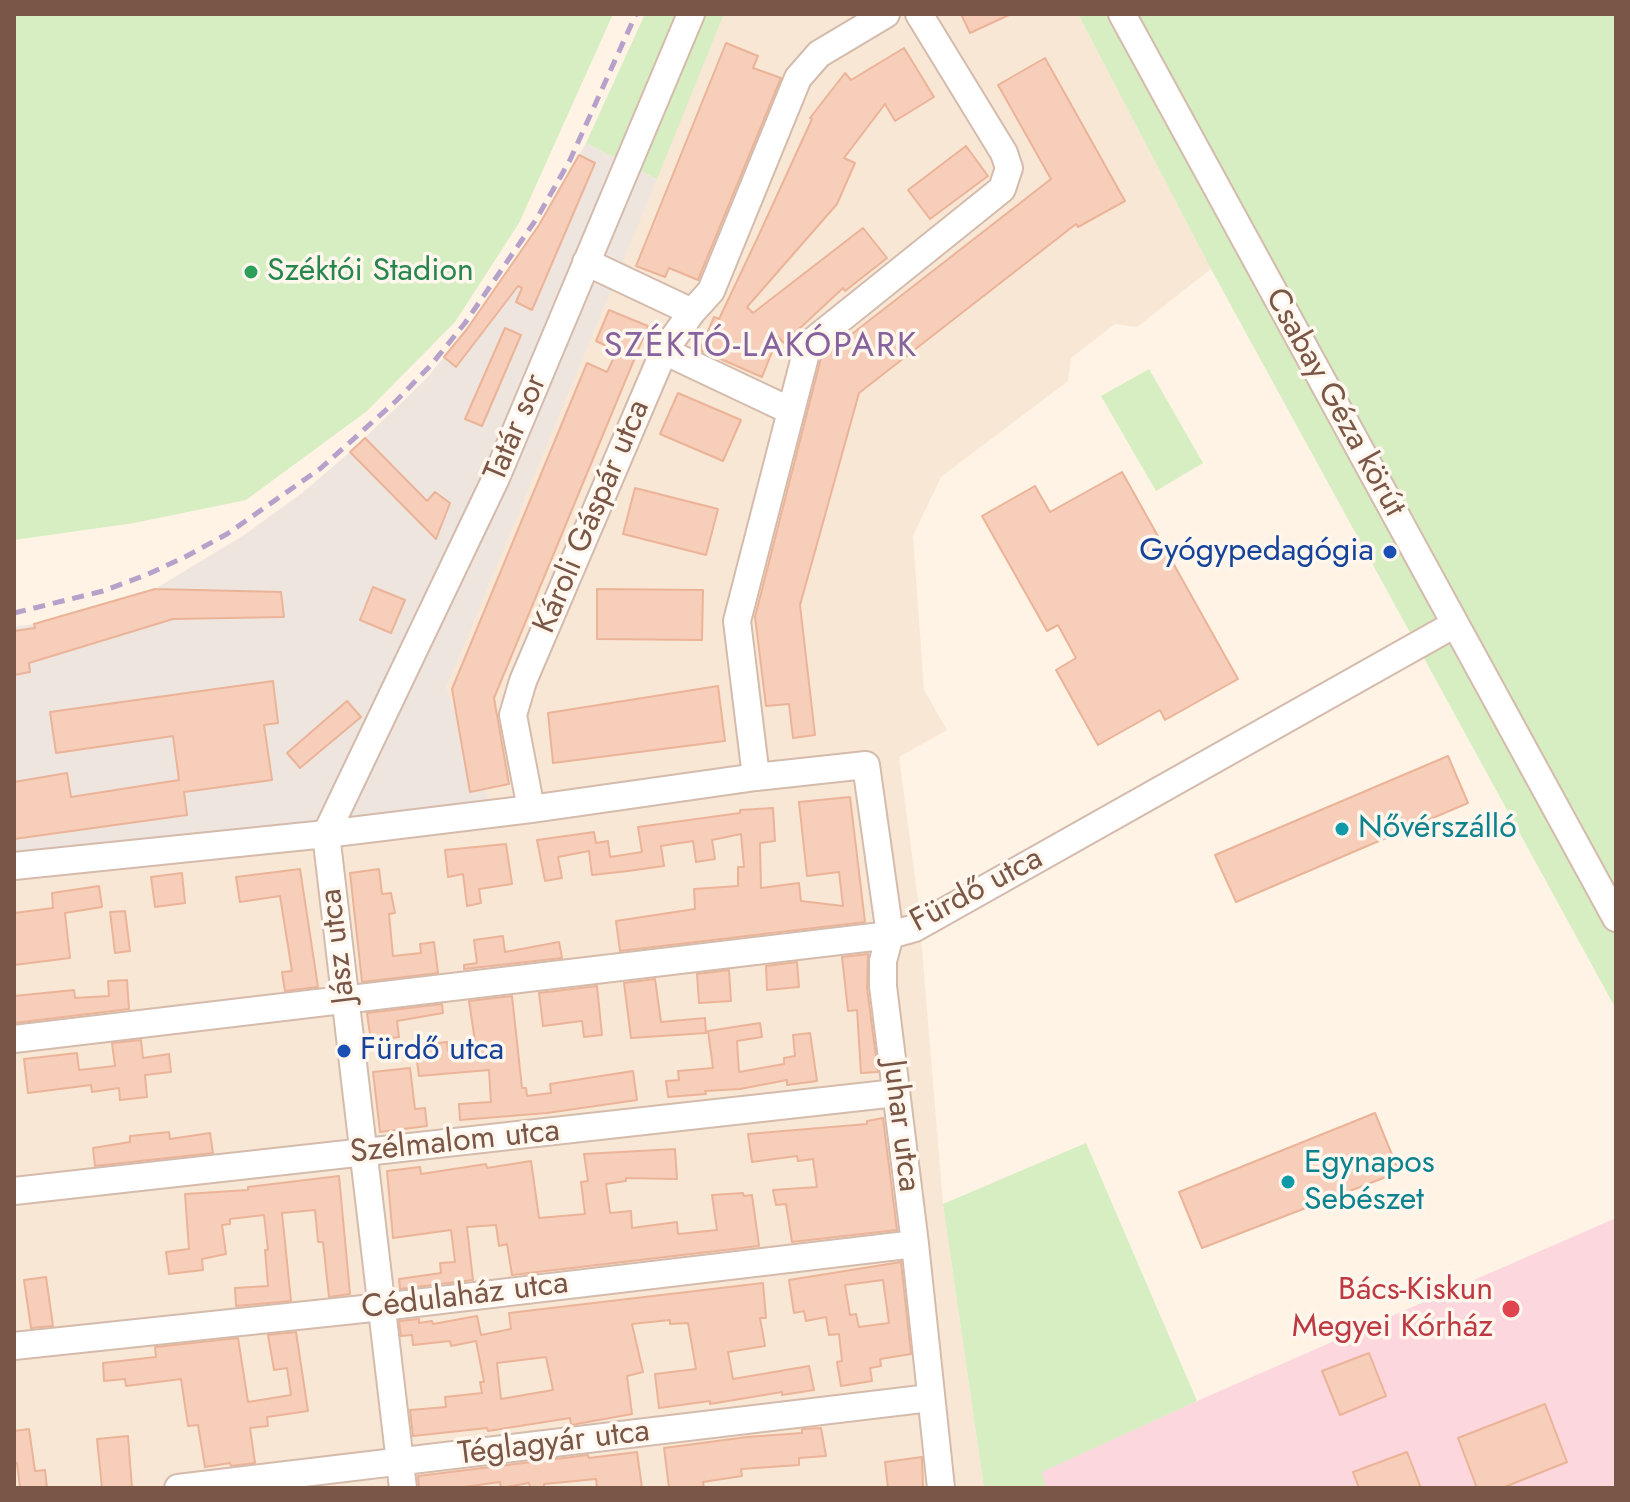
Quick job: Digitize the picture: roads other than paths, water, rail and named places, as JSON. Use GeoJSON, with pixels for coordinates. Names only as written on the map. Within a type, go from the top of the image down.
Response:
{"type":"FeatureCollection","features":[{"type":"Feature","properties":{"kind":"street","name":"Tatár sor"},"geometry":{"type":"LineString","coordinates":[[326,834],[496,478],[691,14]]}},
{"type":"Feature","properties":{"kind":"street","name":"Károli Gáspár utca"},"geometry":{"type":"LineString","coordinates":[[531,809],[513,715],[523,681],[664,351],[711,291],[798,78],[819,54],[886,14]]}},
{"type":"Feature","properties":{"kind":"street"},"geometry":{"type":"LineString","coordinates":[[14,866],[326,834],[756,777],[737,621],[808,345],[1002,189],[1009,168],[1004,153],[919,14]]}},
{"type":"Feature","properties":{"kind":"street","name":"Csabay Géza körút"},"geometry":{"type":"LineString","coordinates":[[1122,14],[1616,918]]}},
{"type":"Feature","properties":{"kind":"street"},"geometry":{"type":"LineString","coordinates":[[586,262],[692,312]]}},
{"type":"Feature","properties":{"kind":"street"},"geometry":{"type":"LineString","coordinates":[[664,351],[791,411]]}},
{"type":"Feature","properties":{"kind":"street","name":"Fürdő utca"},"geometry":{"type":"LineString","coordinates":[[14,1039],[890,935],[915,928],[1455,624]]}},
{"type":"Feature","properties":{"kind":"street","name":"Juhar utca"},"geometry":{"type":"LineString","coordinates":[[756,777],[866,765],[890,935],[883,961],[883,986],[941,1488]]}},
{"type":"Feature","properties":{"kind":"street","name":"Jász utca"},"geometry":{"type":"LineString","coordinates":[[326,834],[402,1476]]}},
{"type":"Feature","properties":{"kind":"street","name":"Szélmalom utca"},"geometry":{"type":"LineString","coordinates":[[14,1191],[896,1093]]}},
{"type":"Feature","properties":{"kind":"street","name":"Cédulaház utca"},"geometry":{"type":"LineString","coordinates":[[14,1346],[382,1307],[915,1244]]}},
{"type":"Feature","properties":{"kind":"street","name":"Téglagyár utca"},"geometry":{"type":"LineString","coordinates":[[178,1488],[402,1476],[930,1398]]}},
{"type":"Feature","properties":{"kind":"railway"},"geometry":{"type":"LineString","coordinates":[[14,613],[103,591],[146,575],[227,534],[321,468],[396,401],[465,323],[537,218],[570,160],[636,14]]}},
{"type":"Feature","properties":{"kind":"place","name":"Széktói Stadion"},"geometry":{"type":"Point","coordinates":[251,272]}},
{"type":"Feature","properties":{"kind":"place","name":"Gyógypedagógia"},"geometry":{"type":"Point","coordinates":[1390,552]}},
{"type":"Feature","properties":{"kind":"place","name":"Nővérszálló"},"geometry":{"type":"Point","coordinates":[1342,829]}},
{"type":"Feature","properties":{"kind":"place","name":"Fürdő utca"},"geometry":{"type":"Point","coordinates":[344,1051]}},
{"type":"Feature","properties":{"kind":"place","name":"Egynapos Sebészet"},"geometry":{"type":"Point","coordinates":[1288,1182]}},
{"type":"Feature","properties":{"kind":"place","name":"Bács-Kiskun Megyei Kórház"},"geometry":{"type":"Point","coordinates":[1511,1309]}},
{"type":"Feature","properties":{"kind":"district","name":"SZÉKTÓ-LAKÓPARK"},"geometry":{"type":"Point","coordinates":[761,348]}}]}
